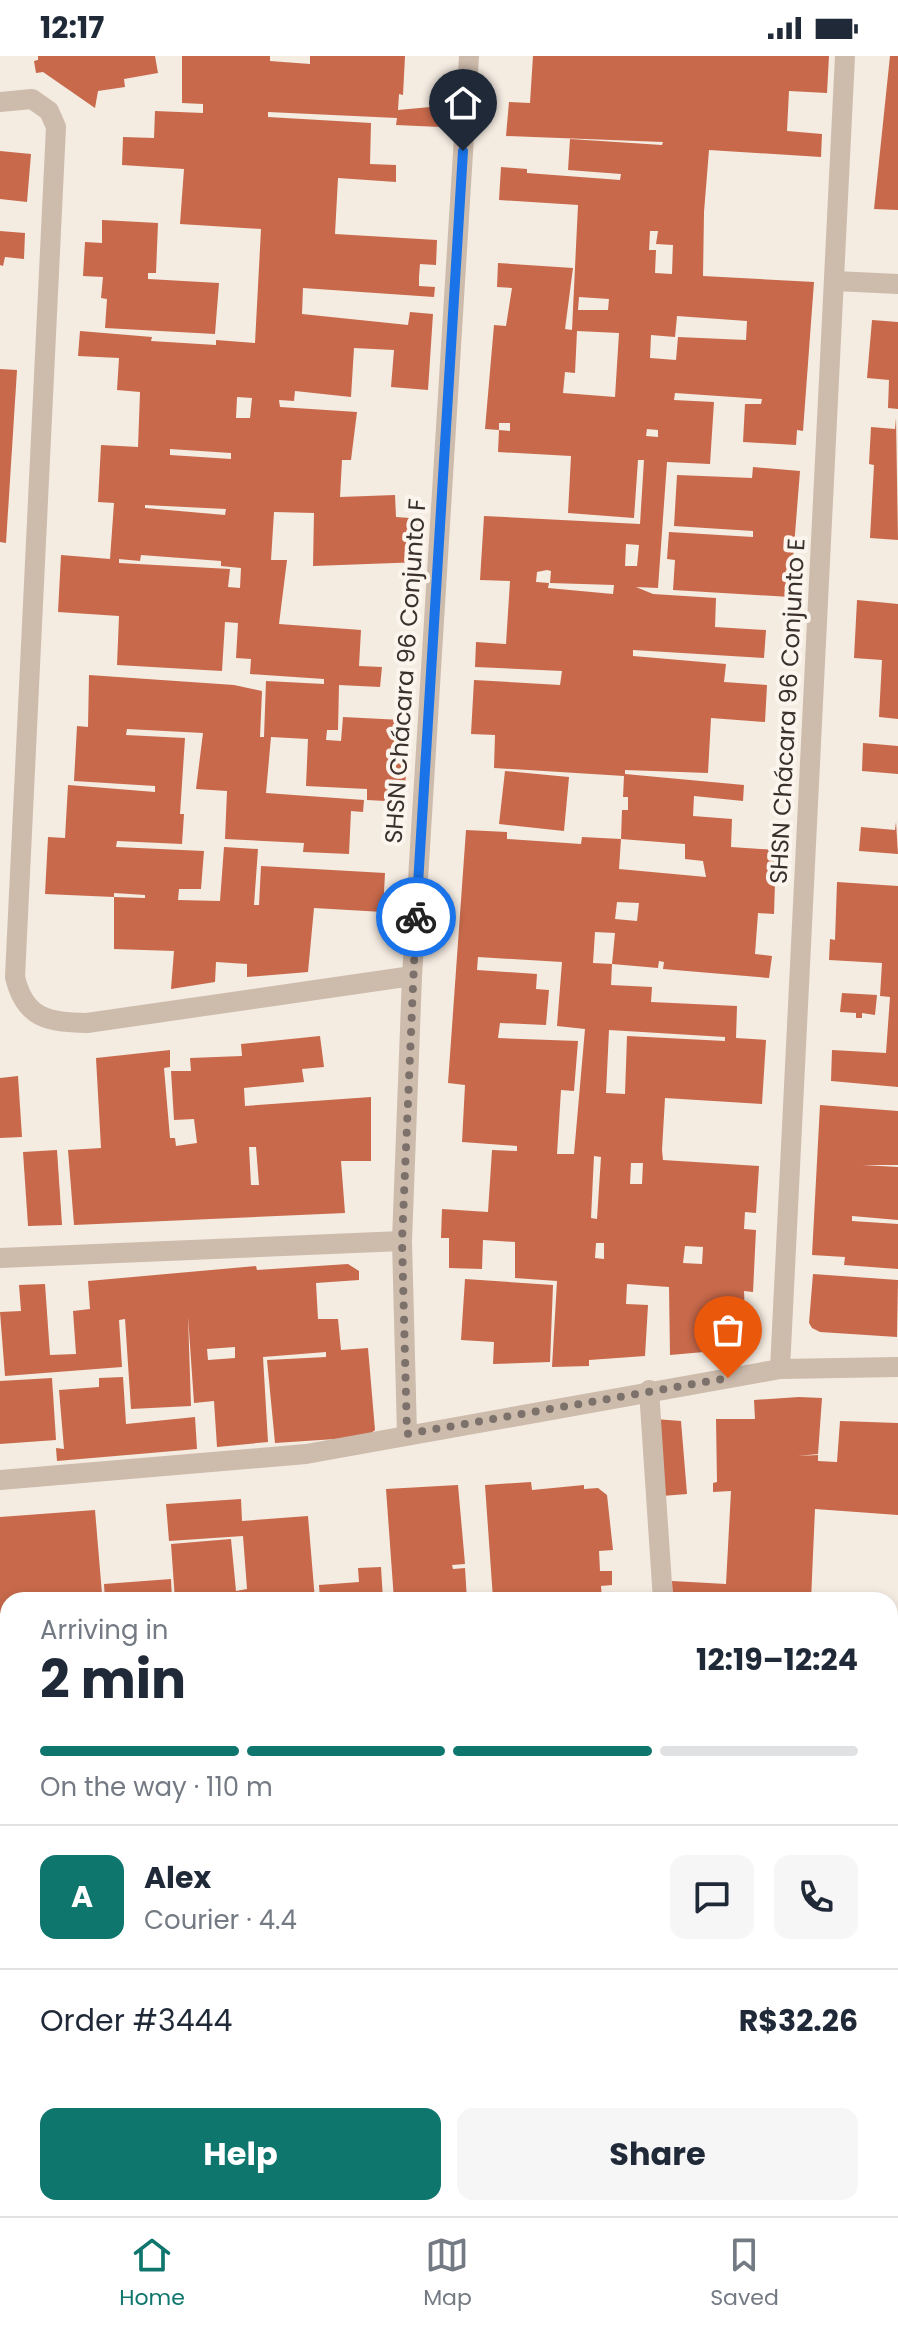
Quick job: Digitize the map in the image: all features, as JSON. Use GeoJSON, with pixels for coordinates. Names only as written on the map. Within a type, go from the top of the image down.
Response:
{"type":"FeatureCollection","features":[{"type":"Feature","properties":{"kind":"street","name":"SHSN Chácara 96 Conjunto F"},"geometry":{"type":"LineString","coordinates":[[407,1434],[402,1241],[412,976],[469,56]]}},
{"type":"Feature","properties":{"kind":"street","name":"SHSN Chácara 96 Conjunto E"},"geometry":{"type":"LineString","coordinates":[[780,1369],[845,56]]}},
{"type":"Feature","properties":{"kind":"street"},"geometry":{"type":"LineString","coordinates":[[0,102],[32,99],[49,111],[56,127],[15,977],[27,1006],[43,1017],[87,1023],[412,976]]}},
{"type":"Feature","properties":{"kind":"street"},"geometry":{"type":"LineString","coordinates":[[835,281],[898,284]]}},
{"type":"Feature","properties":{"kind":"street"},"geometry":{"type":"LineString","coordinates":[[0,1258],[402,1241]]}},
{"type":"Feature","properties":{"kind":"street"},"geometry":{"type":"LineString","coordinates":[[0,1480],[306,1454],[649,1390],[780,1369],[898,1367]]}},
{"type":"Feature","properties":{"kind":"street"},"geometry":{"type":"LineString","coordinates":[[649,1390],[662,1592]]}},
{"type":"Feature","properties":{"kind":"building"},"geometry":{"type":"Polygon","coordinates":[[[38,56],[155,56],[158,73],[124,79],[125,87],[98,91],[95,108],[43,72],[36,73],[34,61],[38,60],[38,56]]]}},
{"type":"Feature","properties":{"kind":"building"},"geometry":{"type":"Polygon","coordinates":[[[182,56],[270,56],[270,61],[310,64],[310,56],[405,56],[403,95],[399,94],[398,110],[441,106],[440,127],[396,125],[397,118],[268,112],[268,117],[371,123],[370,164],[396,165],[396,182],[338,178],[335,234],[437,240],[436,265],[420,264],[419,277],[419,286],[435,287],[434,297],[303,288],[302,314],[408,325],[410,312],[433,314],[428,390],[391,387],[394,350],[354,348],[351,397],[295,391],[294,401],[279,400],[280,407],[357,412],[351,460],[342,460],[340,497],[395,495],[396,517],[423,519],[422,562],[313,566],[314,513],[274,512],[271,560],[287,560],[279,624],[361,630],[359,666],[382,667],[380,687],[339,685],[338,730],[327,730],[326,740],[341,741],[343,717],[402,720],[402,744],[408,745],[404,802],[367,800],[367,789],[306,786],[308,739],[271,737],[266,793],[364,800],[363,812],[351,811],[349,854],[303,852],[304,843],[225,839],[227,791],[196,789],[203,733],[127,729],[126,735],[185,738],[180,814],[184,814],[182,844],[117,841],[116,847],[204,851],[201,889],[179,889],[178,900],[220,901],[224,847],[258,849],[254,905],[259,905],[261,866],[385,873],[383,912],[314,908],[308,972],[247,977],[247,964],[216,962],[215,982],[171,989],[174,951],[114,949],[114,897],[45,894],[48,837],[65,838],[68,785],[155,792],[155,786],[74,781],[77,726],[88,727],[89,675],[234,685],[262,691],[260,737],[264,737],[266,681],[324,684],[324,679],[250,674],[251,659],[236,658],[238,623],[225,622],[222,671],[117,665],[119,616],[58,612],[61,555],[110,559],[114,503],[98,502],[101,445],[138,447],[140,392],[117,390],[119,358],[78,356],[80,331],[152,337],[151,341],[216,345],[216,340],[255,343],[261,229],[180,224],[184,169],[122,165],[123,137],[154,138],[155,111],[203,113],[203,104],[182,103],[182,56]],[[237,397],[236,418],[250,418],[252,398],[237,397]],[[170,449],[170,455],[231,459],[231,453],[170,449]],[[145,505],[145,508],[225,515],[226,509],[145,505]],[[141,555],[140,561],[119,559],[119,563],[230,569],[228,587],[240,588],[241,568],[221,566],[221,561],[141,555]],[[114,893],[114,897],[145,898],[145,895],[114,893]]]}},
{"type":"Feature","properties":{"kind":"building"},"geometry":{"type":"Polygon","coordinates":[[[533,56],[829,56],[827,93],[789,91],[787,131],[822,134],[821,157],[709,150],[704,212],[703,276],[814,282],[803,431],[797,430],[796,445],[743,442],[745,404],[761,404],[762,399],[675,393],[674,400],[714,402],[710,464],[667,462],[658,588],[636,587],[653,594],[716,598],[715,627],[766,630],[764,658],[633,650],[633,656],[726,664],[724,682],[767,685],[765,722],[711,718],[708,773],[625,770],[625,774],[744,785],[743,801],[694,796],[693,816],[732,819],[731,847],[776,850],[774,914],[758,913],[755,954],[772,956],[769,978],[663,969],[664,962],[659,961],[658,968],[612,964],[611,985],[652,987],[651,1002],[737,1006],[736,1038],[766,1040],[762,1104],[665,1098],[663,1160],[759,1166],[756,1213],[745,1212],[744,1229],[756,1230],[753,1292],[744,1291],[746,1340],[738,1349],[670,1355],[669,1287],[627,1284],[626,1304],[648,1305],[645,1356],[589,1360],[589,1366],[552,1367],[557,1281],[515,1278],[515,1242],[483,1240],[482,1269],[449,1268],[449,1238],[441,1238],[442,1209],[488,1212],[492,1150],[517,1151],[517,1146],[462,1142],[465,1085],[448,1083],[466,830],[507,832],[507,839],[581,844],[582,837],[621,839],[622,810],[628,810],[628,797],[623,797],[624,776],[494,768],[495,735],[471,734],[474,680],[560,685],[562,671],[475,667],[476,642],[506,644],[510,581],[480,580],[484,516],[640,524],[644,460],[638,460],[634,518],[568,513],[571,456],[498,452],[499,430],[485,429],[494,325],[506,326],[512,288],[497,287],[498,263],[573,268],[565,329],[572,330],[578,205],[499,200],[501,167],[527,169],[527,173],[620,180],[621,174],[568,170],[570,139],[662,145],[663,142],[506,136],[509,102],[530,103],[533,56]],[[650,231],[649,250],[656,250],[655,273],[672,274],[673,245],[656,244],[658,231],[650,231]],[[579,297],[578,310],[608,310],[609,299],[579,297]],[[677,316],[675,337],[651,335],[650,358],[676,360],[678,337],[746,340],[747,321],[677,316]],[[577,331],[575,373],[565,372],[563,393],[615,397],[619,333],[577,331]],[[499,423],[499,430],[510,431],[510,423],[499,423]],[[647,429],[646,436],[658,437],[658,430],[647,429]],[[626,544],[625,566],[637,566],[639,545],[626,544]],[[551,571],[537,572],[536,582],[549,583],[548,588],[613,594],[614,585],[550,583],[551,571]],[[621,839],[619,869],[706,877],[703,861],[685,859],[685,844],[621,839]],[[617,902],[615,919],[637,921],[639,903],[617,902]],[[595,932],[593,963],[612,964],[615,933],[595,932]],[[478,957],[477,970],[537,974],[536,989],[549,990],[546,1025],[500,1023],[498,1038],[578,1041],[574,1091],[561,1090],[557,1154],[574,1154],[585,1029],[557,1026],[562,962],[478,957]],[[609,1030],[606,1093],[625,1094],[627,1036],[725,1041],[725,1037],[609,1030]],[[594,1156],[591,1218],[597,1219],[601,1157],[594,1156]],[[631,1163],[630,1184],[642,1184],[643,1163],[631,1163]],[[596,1243],[595,1258],[604,1259],[604,1243],[596,1243]],[[685,1246],[683,1263],[702,1264],[703,1247],[685,1246]]]}},
{"type":"Feature","properties":{"kind":"building"},"geometry":{"type":"Polygon","coordinates":[[[890,56],[898,56],[898,210],[874,209],[890,56]]]}},
{"type":"Feature","properties":{"kind":"building"},"geometry":{"type":"Polygon","coordinates":[[[0,151],[31,154],[27,202],[0,199],[0,151]]]}},
{"type":"Feature","properties":{"kind":"building"},"geometry":{"type":"Polygon","coordinates":[[[102,220],[158,223],[156,273],[148,273],[148,279],[219,283],[215,334],[105,328],[107,299],[101,298],[103,277],[83,276],[85,242],[102,243],[102,220]]]}},
{"type":"Feature","properties":{"kind":"building"},"geometry":{"type":"Polygon","coordinates":[[[0,231],[25,233],[24,259],[5,257],[3,266],[0,265],[0,231]]]}},
{"type":"Feature","properties":{"kind":"building"},"geometry":{"type":"Polygon","coordinates":[[[872,320],[898,322],[898,409],[888,408],[889,380],[867,378],[872,320]]]}},
{"type":"Feature","properties":{"kind":"building"},"geometry":{"type":"Polygon","coordinates":[[[0,369],[17,370],[6,543],[0,542],[0,369]]]}},
{"type":"Feature","properties":{"kind":"building"},"geometry":{"type":"Polygon","coordinates":[[[896,418],[898,540],[870,538],[874,465],[869,464],[871,427],[895,429],[896,418]]]}},
{"type":"Feature","properties":{"kind":"building"},"geometry":{"type":"Polygon","coordinates":[[[753,467],[800,471],[790,597],[673,590],[675,560],[667,559],[669,532],[753,537],[753,531],[674,526],[677,475],[752,478],[753,467]]]}},
{"type":"Feature","properties":{"kind":"building"},"geometry":{"type":"Polygon","coordinates":[[[857,600],[898,604],[898,719],[879,717],[882,660],[854,658],[857,600]]]}},
{"type":"Feature","properties":{"kind":"building"},"geometry":{"type":"Polygon","coordinates":[[[863,743],[898,746],[898,774],[862,771],[863,743]]]}},
{"type":"Feature","properties":{"kind":"building"},"geometry":{"type":"Polygon","coordinates":[[[505,771],[569,777],[564,831],[499,824],[505,771]]]}},
{"type":"Feature","properties":{"kind":"building"},"geometry":{"type":"Polygon","coordinates":[[[896,822],[898,854],[859,851],[861,827],[895,830],[896,822]]]}},
{"type":"Feature","properties":{"kind":"building"},"geometry":{"type":"Polygon","coordinates":[[[837,882],[898,886],[898,1087],[831,1081],[832,1050],[886,1053],[890,997],[880,996],[882,963],[829,960],[830,939],[835,940],[837,882]]]}},
{"type":"Feature","properties":{"kind":"building"},"geometry":{"type":"Polygon","coordinates":[[[842,993],[877,995],[875,1015],[862,1013],[862,1018],[856,1018],[856,1013],[840,1012],[842,993]]]}},
{"type":"Feature","properties":{"kind":"building"},"geometry":{"type":"Polygon","coordinates":[[[320,1036],[324,1067],[302,1069],[304,1082],[244,1088],[245,1106],[371,1097],[371,1161],[341,1161],[345,1213],[74,1225],[68,1150],[101,1148],[96,1058],[170,1050],[170,1067],[164,1068],[170,1138],[175,1138],[176,1146],[197,1143],[194,1119],[174,1120],[171,1071],[191,1071],[190,1058],[242,1056],[241,1044],[320,1036]],[[249,1147],[251,1185],[259,1185],[256,1147],[249,1147]]]}},
{"type":"Feature","properties":{"kind":"building"},"geometry":{"type":"Polygon","coordinates":[[[18,1076],[22,1137],[0,1138],[0,1078],[18,1076]]]}},
{"type":"Feature","properties":{"kind":"building"},"geometry":{"type":"Polygon","coordinates":[[[820,1105],[898,1111],[898,1165],[862,1165],[898,1167],[898,1220],[852,1216],[852,1221],[898,1224],[898,1269],[844,1265],[845,1257],[812,1255],[820,1105]]]}},
{"type":"Feature","properties":{"kind":"building"},"geometry":{"type":"Polygon","coordinates":[[[57,1150],[62,1225],[28,1226],[23,1152],[57,1150]]]}},
{"type":"Feature","properties":{"kind":"building"},"geometry":{"type":"Polygon","coordinates":[[[348,1264],[359,1271],[359,1280],[316,1283],[318,1319],[338,1319],[341,1350],[368,1348],[375,1430],[366,1437],[275,1443],[267,1360],[326,1357],[326,1352],[263,1357],[268,1442],[217,1447],[214,1401],[194,1403],[188,1316],[191,1406],[131,1409],[125,1319],[119,1320],[122,1367],[5,1376],[0,1312],[21,1311],[19,1285],[45,1284],[50,1355],[76,1354],[73,1311],[90,1309],[88,1281],[256,1266],[257,1270],[348,1264]],[[235,1347],[207,1349],[208,1360],[235,1358],[235,1347]]]}},
{"type":"Feature","properties":{"kind":"building"},"geometry":{"type":"Polygon","coordinates":[[[813,1274],[898,1280],[897,1337],[820,1332],[812,1328],[809,1323],[813,1274]]]}},
{"type":"Feature","properties":{"kind":"building"},"geometry":{"type":"Polygon","coordinates":[[[465,1279],[553,1285],[550,1362],[493,1364],[494,1342],[461,1340],[465,1279]]]}},
{"type":"Feature","properties":{"kind":"building"},"geometry":{"type":"Polygon","coordinates":[[[123,1377],[126,1424],[195,1417],[197,1449],[57,1461],[56,1448],[64,1449],[59,1390],[99,1387],[99,1378],[123,1377]]]}},
{"type":"Feature","properties":{"kind":"building"},"geometry":{"type":"Polygon","coordinates":[[[52,1378],[56,1440],[0,1444],[0,1381],[52,1378]]]}},
{"type":"Feature","properties":{"kind":"building"},"geometry":{"type":"Polygon","coordinates":[[[822,1398],[818,1454],[798,1456],[818,1455],[818,1461],[837,1462],[840,1421],[898,1423],[898,1515],[815,1509],[811,1592],[673,1592],[672,1581],[726,1584],[731,1491],[713,1492],[713,1483],[717,1482],[716,1419],[755,1419],[754,1400],[822,1398]]]}},
{"type":"Feature","properties":{"kind":"building"},"geometry":{"type":"Polygon","coordinates":[[[655,1419],[681,1421],[687,1494],[662,1496],[655,1419]]]}},
{"type":"Feature","properties":{"kind":"building"},"geometry":{"type":"Polygon","coordinates":[[[531,1482],[532,1490],[584,1485],[584,1489],[598,1488],[607,1495],[613,1550],[599,1551],[600,1571],[612,1571],[612,1585],[601,1586],[601,1592],[493,1592],[485,1485],[531,1482]]]}},
{"type":"Feature","properties":{"kind":"building"},"geometry":{"type":"Polygon","coordinates":[[[458,1485],[465,1564],[452,1565],[453,1569],[465,1568],[466,1592],[393,1592],[386,1489],[458,1485]]]}},
{"type":"Feature","properties":{"kind":"building"},"geometry":{"type":"Polygon","coordinates":[[[241,1499],[242,1521],[308,1516],[314,1592],[174,1592],[171,1544],[231,1539],[236,1591],[247,1589],[243,1536],[169,1541],[166,1504],[241,1499]]]}},
{"type":"Feature","properties":{"kind":"building"},"geometry":{"type":"Polygon","coordinates":[[[95,1510],[102,1592],[0,1592],[0,1517],[95,1510]]]}},
{"type":"Feature","properties":{"kind":"building"},"geometry":{"type":"Polygon","coordinates":[[[381,1567],[383,1592],[319,1592],[319,1585],[359,1582],[358,1568],[381,1567]]]}},
{"type":"Feature","properties":{"kind":"building"},"geometry":{"type":"Polygon","coordinates":[[[171,1579],[172,1592],[104,1592],[104,1584],[171,1579]]]}},
{"type":"Feature","properties":{"kind":"way so far"},"geometry":{"type":"LineString","coordinates":[[416,917],[402,1241],[407,1434],[728,1378]]}},
{"type":"Feature","properties":{"kind":"route"},"geometry":{"type":"LineString","coordinates":[[416,917],[463,151]]}}]}
